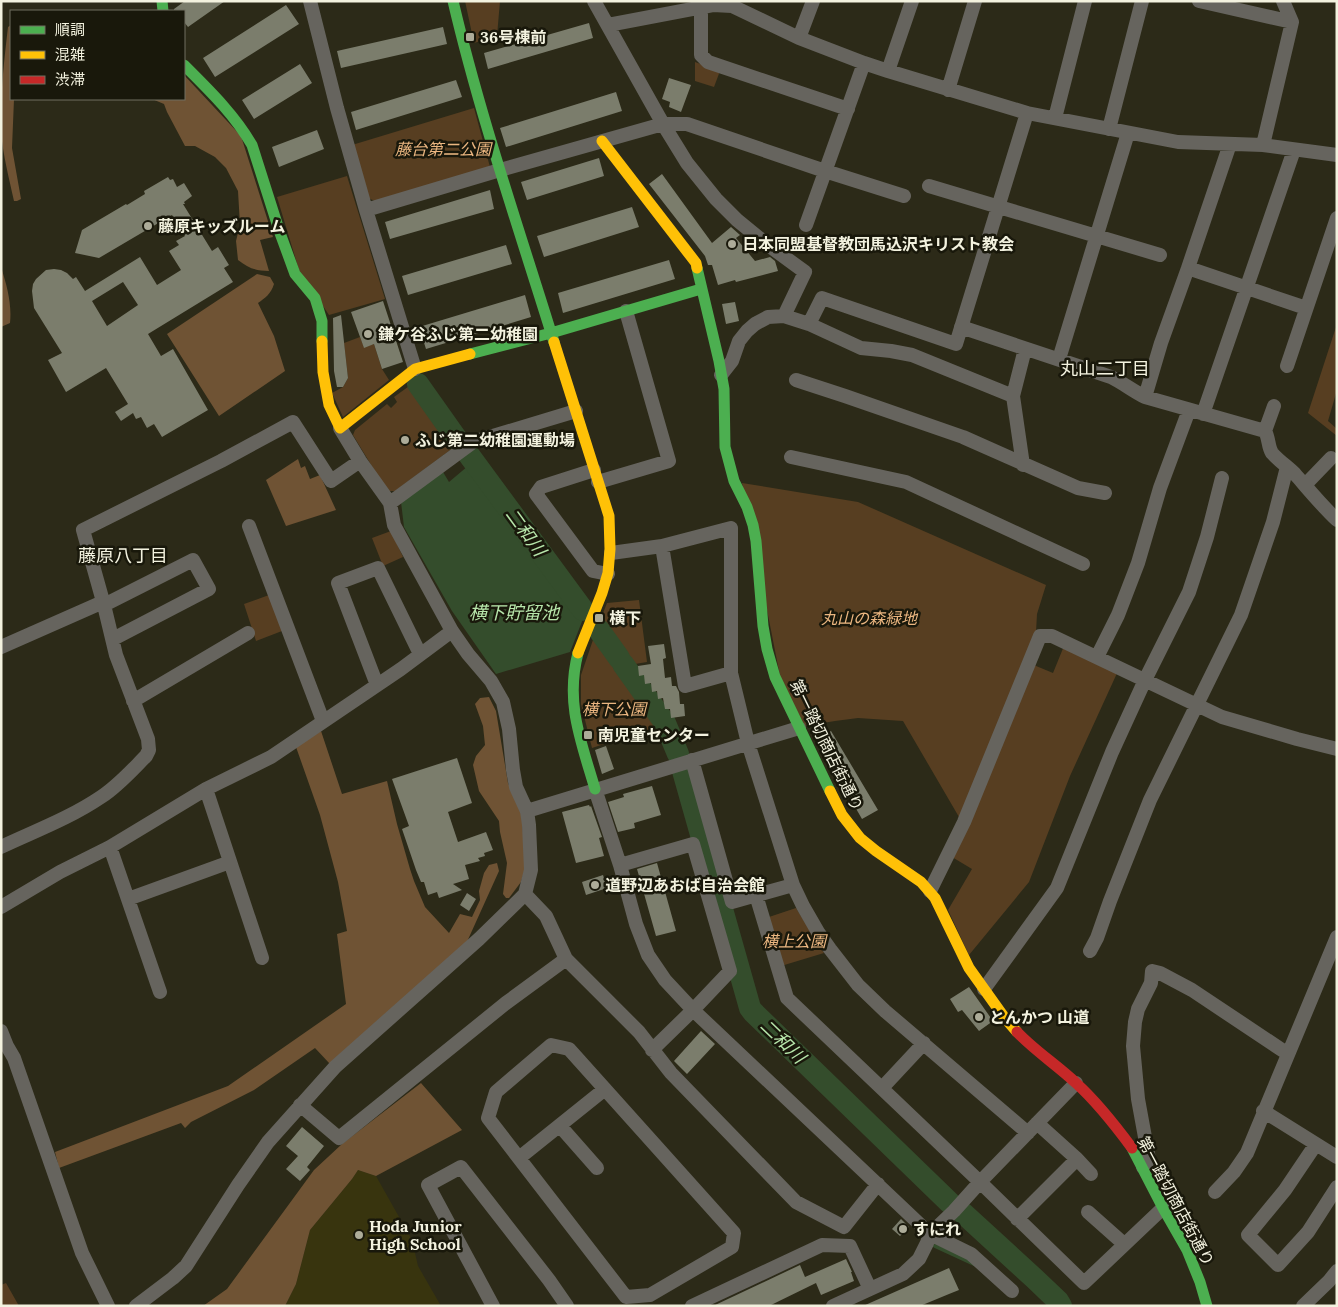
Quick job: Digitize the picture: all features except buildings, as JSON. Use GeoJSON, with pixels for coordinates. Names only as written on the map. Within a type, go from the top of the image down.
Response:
{"type":"FeatureCollection","features":[{"type":"Feature","properties":{"kind":"street"},"geometry":{"type":"LineString","coordinates":[[310,1],[337,108],[366,210],[415,369]]}},
{"type":"Feature","properties":{"kind":"street"},"geometry":{"type":"LineString","coordinates":[[453,1],[465,52],[500,170],[609,516],[611,553],[608,574],[574,666],[572,704],[636,924],[648,955],[665,980],[694,1010],[930,1234],[971,1254],[1012,1291]]}},
{"type":"Feature","properties":{"kind":"street"},"geometry":{"type":"LineString","coordinates":[[594,1],[687,163],[716,200],[737,220],[805,272],[784,316]]}},
{"type":"Feature","properties":{"kind":"street"},"geometry":{"type":"LineString","coordinates":[[799,38],[813,1]]}},
{"type":"Feature","properties":{"kind":"street"},"geometry":{"type":"LineString","coordinates":[[888,71],[912,1]]}},
{"type":"Feature","properties":{"kind":"street"},"geometry":{"type":"LineString","coordinates":[[948,90],[975,1]]}},
{"type":"Feature","properties":{"kind":"street"},"geometry":{"type":"LineString","coordinates":[[1055,118],[1085,1]]}},
{"type":"Feature","properties":{"kind":"street"},"geometry":{"type":"LineString","coordinates":[[1109,130],[1142,1]]}},
{"type":"Feature","properties":{"kind":"street"},"geometry":{"type":"LineString","coordinates":[[1199,1],[1292,22]]}},
{"type":"Feature","properties":{"kind":"street"},"geometry":{"type":"LineString","coordinates":[[1263,145],[1292,22],[1283,1]]}},
{"type":"Feature","properties":{"kind":"street"},"geometry":{"type":"LineString","coordinates":[[608,25],[720,4],[732,6],[799,38],[864,63],[1027,113],[1178,142],[1263,145],[1337,155]]}},
{"type":"Feature","properties":{"kind":"street"},"geometry":{"type":"LineString","coordinates":[[701,7],[701,55],[708,62],[848,109]]}},
{"type":"Feature","properties":{"kind":"street"},"geometry":{"type":"LineString","coordinates":[[806,225],[864,63]]}},
{"type":"Feature","properties":{"kind":"street"},"geometry":{"type":"LineString","coordinates":[[136,1306],[186,1266],[268,1142],[300,1105],[335,1067],[479,939],[525,894],[531,870],[530,825],[527,811],[516,787],[509,729],[503,702],[491,681],[468,654],[452,631],[394,525],[390,503],[360,461],[340,428],[329,405],[323,372],[322,321],[315,298],[295,274],[252,145],[235,118],[185,66]]}},
{"type":"Feature","properties":{"kind":"street"},"geometry":{"type":"LineString","coordinates":[[809,324],[822,298],[956,344],[1027,113]]}},
{"type":"Feature","properties":{"kind":"street"},"geometry":{"type":"LineString","coordinates":[[366,210],[663,124],[687,124],[904,196]]}},
{"type":"Feature","properties":{"kind":"street"},"geometry":{"type":"LineString","coordinates":[[1059,359],[1128,133]]}},
{"type":"Feature","properties":{"kind":"street","name":"第一踏切商店街通り"},"geometry":{"type":"LineString","coordinates":[[602,141],[696,263],[724,389],[725,447],[734,481],[753,524],[767,649],[775,677],[842,815],[867,845],[917,879],[930,891],[969,968],[1004,1017],[1025,1040],[1076,1083],[1119,1130],[1134,1150],[1186,1250],[1200,1282],[1204,1304]]}},
{"type":"Feature","properties":{"kind":"street"},"geometry":{"type":"LineString","coordinates":[[1145,397],[1161,344],[1230,144]]}},
{"type":"Feature","properties":{"kind":"street"},"geometry":{"type":"LineString","coordinates":[[1203,414],[1294,150]]}},
{"type":"Feature","properties":{"kind":"street"},"geometry":{"type":"LineString","coordinates":[[929,186],[1160,256]]}},
{"type":"Feature","properties":{"kind":"street"},"geometry":{"type":"LineString","coordinates":[[1287,366],[1337,218]]}},
{"type":"Feature","properties":{"kind":"street"},"geometry":{"type":"LineString","coordinates":[[1188,268],[1306,308]]}},
{"type":"Feature","properties":{"kind":"street"},"geometry":{"type":"LineString","coordinates":[[340,428],[415,369],[551,333],[701,289]]}},
{"type":"Feature","properties":{"kind":"street"},"geometry":{"type":"LineString","coordinates":[[608,574],[593,571],[536,494],[541,487],[670,461],[626,311]]}},
{"type":"Feature","properties":{"kind":"street"},"geometry":{"type":"LineString","coordinates":[[721,376],[732,360],[739,341],[747,331],[768,317],[784,316],[809,324],[861,348],[912,355],[1013,396]]}},
{"type":"Feature","properties":{"kind":"street"},"geometry":{"type":"LineString","coordinates":[[961,327],[1111,377],[1145,397],[1265,431],[1268,436],[1270,451],[1337,520]]}},
{"type":"Feature","properties":{"kind":"street"},"geometry":{"type":"LineString","coordinates":[[1023,464],[1013,396],[1026,349]]}},
{"type":"Feature","properties":{"kind":"street"},"geometry":{"type":"LineString","coordinates":[[796,380],[963,437],[1078,488],[1105,493]]}},
{"type":"Feature","properties":{"kind":"street"},"geometry":{"type":"LineString","coordinates":[[1265,431],[1274,406]]}},
{"type":"Feature","properties":{"kind":"street"},"geometry":{"type":"LineString","coordinates":[[1097,657],[1118,615],[1138,562],[1160,488],[1189,410]]}},
{"type":"Feature","properties":{"kind":"street"},"geometry":{"type":"LineString","coordinates":[[390,503],[473,442],[576,411]]}},
{"type":"Feature","properties":{"kind":"street"},"geometry":{"type":"LineString","coordinates":[[1,847],[77,812],[102,797],[146,756],[149,750],[148,738],[116,656],[104,604],[83,530],[221,461],[293,422],[331,481],[360,461]]}},
{"type":"Feature","properties":{"kind":"street"},"geometry":{"type":"LineString","coordinates":[[791,458],[906,482],[1083,564]]}},
{"type":"Feature","properties":{"kind":"street"},"geometry":{"type":"LineString","coordinates":[[1304,485],[1331,458]]}},
{"type":"Feature","properties":{"kind":"street"},"geometry":{"type":"LineString","coordinates":[[1090,951],[1097,938],[1150,800],[1241,615],[1273,522],[1287,467]]}},
{"type":"Feature","properties":{"kind":"street"},"geometry":{"type":"LineString","coordinates":[[984,990],[1057,888],[1112,752],[1189,592],[1207,537],[1222,478]]}},
{"type":"Feature","properties":{"kind":"street"},"geometry":{"type":"LineString","coordinates":[[249,526],[323,721]]}},
{"type":"Feature","properties":{"kind":"street"},"geometry":{"type":"LineString","coordinates":[[611,553],[662,546],[731,528],[731,673],[748,744],[793,885],[803,906],[818,932],[858,985],[885,1011],[1033,1128],[1077,1159],[1091,1174]]}},
{"type":"Feature","properties":{"kind":"street"},"geometry":{"type":"LineString","coordinates":[[662,546],[685,686],[731,673]]}},
{"type":"Feature","properties":{"kind":"street"},"geometry":{"type":"LineString","coordinates":[[1,647],[104,604],[194,560],[209,589],[113,639]]}},
{"type":"Feature","properties":{"kind":"street"},"geometry":{"type":"LineString","coordinates":[[377,685],[338,584],[378,568],[420,654]]}},
{"type":"Feature","properties":{"kind":"street"},"geometry":{"type":"LineString","coordinates":[[1,907],[60,872],[110,847],[206,789],[271,757],[452,631]]}},
{"type":"Feature","properties":{"kind":"street"},"geometry":{"type":"LineString","coordinates":[[133,700],[248,633]]}},
{"type":"Feature","properties":{"kind":"street"},"geometry":{"type":"LineString","coordinates":[[930,891],[964,822],[1040,636],[1052,636],[1222,717],[1337,749]]}},
{"type":"Feature","properties":{"kind":"street"},"geometry":{"type":"LineString","coordinates":[[527,811],[799,728]]}},
{"type":"Feature","properties":{"kind":"street"},"geometry":{"type":"LineString","coordinates":[[685,762],[732,902],[793,885]]}},
{"type":"Feature","properties":{"kind":"street"},"geometry":{"type":"LineString","coordinates":[[206,789],[262,958]]}},
{"type":"Feature","properties":{"kind":"street"},"geometry":{"type":"LineString","coordinates":[[620,865],[693,844],[730,971],[694,1010],[652,1050]]}},
{"type":"Feature","properties":{"kind":"street"},"geometry":{"type":"LineString","coordinates":[[110,847],[160,992]]}},
{"type":"Feature","properties":{"kind":"street"},"geometry":{"type":"LineString","coordinates":[[128,899],[230,862]]}},
{"type":"Feature","properties":{"kind":"street"},"geometry":{"type":"LineString","coordinates":[[525,894],[546,916],[566,959],[639,1032],[671,1073],[796,1202],[844,1226],[878,1184]]}},
{"type":"Feature","properties":{"kind":"street"},"geometry":{"type":"LineString","coordinates":[[756,895],[787,998],[1084,1283],[1163,1208]]}},
{"type":"Feature","properties":{"kind":"street"},"geometry":{"type":"LineString","coordinates":[[1215,1192],[1247,1153],[1337,937]]}},
{"type":"Feature","properties":{"kind":"street"},"geometry":{"type":"LineString","coordinates":[[300,1105],[339,1138],[506,1003],[566,959]]}},
{"type":"Feature","properties":{"kind":"street"},"geometry":{"type":"LineString","coordinates":[[1143,1166],[1149,1159],[1138,1099],[1133,1046],[1138,1009],[1149,990],[1152,971],[1160,973],[1192,990],[1288,1054]]}},
{"type":"Feature","properties":{"kind":"street"},"geometry":{"type":"LineString","coordinates":[[1,1031],[4,1048],[14,1058],[82,1253],[108,1306]]}},
{"type":"Feature","properties":{"kind":"street"},"geometry":{"type":"LineString","coordinates":[[882,1088],[924,1043]]}},
{"type":"Feature","properties":{"kind":"street"},"geometry":{"type":"LineString","coordinates":[[551,1044],[569,1049],[605,1089],[734,1233],[732,1248],[653,1300],[626,1297],[488,1118],[496,1092],[551,1044]]}},
{"type":"Feature","properties":{"kind":"street"},"geometry":{"type":"LineString","coordinates":[[833,1306],[903,1274],[919,1258],[930,1234],[1076,1083]]}},
{"type":"Feature","properties":{"kind":"street"},"geometry":{"type":"LineString","coordinates":[[518,1158],[605,1089]]}},
{"type":"Feature","properties":{"kind":"street"},"geometry":{"type":"LineString","coordinates":[[1263,1111],[1337,1157]]}},
{"type":"Feature","properties":{"kind":"street"},"geometry":{"type":"LineString","coordinates":[[560,1126],[596,1168]]}},
{"type":"Feature","properties":{"kind":"street"},"geometry":{"type":"LineString","coordinates":[[1316,1144],[1285,1190],[1248,1236],[1278,1265],[1308,1232],[1337,1187]]}},
{"type":"Feature","properties":{"kind":"street"},"geometry":{"type":"LineString","coordinates":[[1017,1219],[1077,1159]]}},
{"type":"Feature","properties":{"kind":"street"},"geometry":{"type":"LineString","coordinates":[[493,1306],[428,1185],[461,1167],[549,1280],[566,1306]]}},
{"type":"Feature","properties":{"kind":"street"},"geometry":{"type":"LineString","coordinates":[[1088,1212],[1124,1244]]}},
{"type":"Feature","properties":{"kind":"street"},"geometry":{"type":"LineString","coordinates":[[692,1306],[822,1245],[850,1246],[870,1289]]}},
{"type":"Feature","properties":{"kind":"street"},"geometry":{"type":"LineString","coordinates":[[1302,1306],[1329,1281],[1337,1270]]}},
{"type":"Feature","properties":{"kind":"shaded area"},"geometry":{"type":"Polygon","coordinates":[[[10,26],[10,100],[14,100],[12,148],[21,199],[17,201],[14,201],[1,132],[1,106],[8,27],[10,26]]]}},
{"type":"Feature","properties":{"kind":"shaded area"},"geometry":{"type":"Polygon","coordinates":[[[185,76],[241,136],[273,237],[260,240],[269,271],[252,268],[238,260],[236,241],[240,225],[238,191],[226,168],[215,157],[195,146],[185,146],[164,104],[154,100],[185,100],[185,76]]]}},
{"type":"Feature","properties":{"kind":"shaded area"},"geometry":{"type":"Polygon","coordinates":[[[1,267],[8,295],[10,323],[1,327],[1,267]]]}},
{"type":"Feature","properties":{"kind":"shaded area"},"geometry":{"type":"Polygon","coordinates":[[[257,274],[270,277],[274,284],[269,293],[258,303],[274,336],[285,371],[219,416],[167,334],[257,274]]]}},
{"type":"Feature","properties":{"kind":"shaded area"},"geometry":{"type":"Polygon","coordinates":[[[298,459],[301,468],[305,466],[310,479],[320,475],[336,510],[286,526],[266,480],[298,459]]]}},
{"type":"Feature","properties":{"kind":"shaded area"},"geometry":{"type":"Polygon","coordinates":[[[489,697],[496,711],[508,783],[522,814],[525,869],[521,882],[509,898],[506,898],[503,894],[507,863],[499,821],[479,791],[473,765],[476,756],[485,745],[483,726],[475,704],[480,698],[489,697]]]}},
{"type":"Feature","properties":{"kind":"shaded area"},"geometry":{"type":"Polygon","coordinates":[[[321,731],[342,794],[387,781],[397,824],[414,881],[425,907],[449,933],[460,914],[472,917],[480,900],[479,891],[484,873],[489,865],[497,863],[499,871],[466,944],[330,1064],[315,1048],[254,1090],[191,1122],[185,1128],[181,1123],[59,1168],[55,1152],[228,1086],[346,1004],[337,934],[347,931],[338,882],[320,815],[296,747],[321,731]]]}},
{"type":"Feature","properties":{"kind":"shaded area"},"geometry":{"type":"Polygon","coordinates":[[[421,1083],[462,1130],[376,1176],[358,1170],[310,1230],[296,1284],[285,1306],[203,1306],[227,1289],[314,1170],[342,1144],[421,1083]]]}},
{"type":"Feature","properties":{"kind":"shaded area","name":"Hoda Junior High School"},"geometry":{"type":"Polygon","coordinates":[[[358,1170],[376,1176],[412,1240],[418,1266],[441,1306],[285,1306],[296,1284],[310,1230],[358,1170]]]}},
{"type":"Feature","properties":{"kind":"green space"},"geometry":{"type":"Polygon","coordinates":[[[465,1],[500,1],[497,36],[474,43],[465,1]]]}},
{"type":"Feature","properties":{"kind":"green space"},"geometry":{"type":"Polygon","coordinates":[[[695,62],[720,71],[714,87],[695,81],[695,62]]]}},
{"type":"Feature","properties":{"kind":"green space","name":"藤台第二公園"},"geometry":{"type":"Polygon","coordinates":[[[474,108],[490,167],[375,201],[368,198],[352,145],[474,108]]]}},
{"type":"Feature","properties":{"kind":"green space"},"geometry":{"type":"Polygon","coordinates":[[[347,176],[385,299],[329,315],[299,270],[277,197],[347,176]]]}},
{"type":"Feature","properties":{"kind":"green space"},"geometry":{"type":"Polygon","coordinates":[[[1337,324],[1337,390],[1328,421],[1337,429],[1337,436],[1308,413],[1337,324]]]}},
{"type":"Feature","properties":{"kind":"green space"},"geometry":{"type":"Polygon","coordinates":[[[360,337],[364,347],[374,344],[382,369],[389,380],[343,417],[332,393],[343,387],[348,378],[344,343],[360,337]]]}},
{"type":"Feature","properties":{"kind":"green space","name":"ふじ第二幼稚園運動場"},"geometry":{"type":"Polygon","coordinates":[[[412,384],[457,445],[395,491],[387,491],[353,435],[355,430],[387,404],[391,408],[397,402],[394,397],[412,384]]]}},
{"type":"Feature","properties":{"kind":"green space","name":"丸山の森緑地"},"geometry":{"type":"Polygon","coordinates":[[[742,483],[858,502],[1046,585],[1037,614],[1036,632],[1024,661],[1053,673],[1064,646],[1118,671],[1070,776],[1029,882],[969,955],[948,910],[972,869],[952,857],[966,829],[903,721],[858,718],[804,726],[780,676],[742,483]]]}},
{"type":"Feature","properties":{"kind":"green space"},"geometry":{"type":"Polygon","coordinates":[[[391,531],[403,557],[383,566],[372,538],[391,531]]]}},
{"type":"Feature","properties":{"kind":"green space"},"geometry":{"type":"Polygon","coordinates":[[[269,595],[282,631],[256,641],[244,604],[269,595]]]}},
{"type":"Feature","properties":{"kind":"green space","name":"横下公園"},"geometry":{"type":"Polygon","coordinates":[[[639,600],[647,662],[629,665],[599,623],[607,603],[639,600]]]}},
{"type":"Feature","properties":{"kind":"green space","name":"横下公園"},"geometry":{"type":"Polygon","coordinates":[[[595,634],[663,725],[592,748],[581,704],[581,675],[595,634]]]}},
{"type":"Feature","properties":{"kind":"green space","name":"横上公園"},"geometry":{"type":"Polygon","coordinates":[[[796,908],[824,953],[781,966],[766,918],[796,908]]]}},
{"type":"Feature","properties":{"kind":"green space"},"geometry":{"type":"Polygon","coordinates":[[[6,1283],[19,1306],[1,1306],[1,1285],[6,1283]]]}},
{"type":"Feature","properties":{"kind":"water","name":"横下貯留池"},"geometry":{"type":"Polygon","coordinates":[[[468,466],[583,619],[570,652],[496,674],[452,611],[404,527],[401,502],[443,472],[449,482],[468,466]]]}},
{"type":"Feature","properties":{"kind":"waterway","name":"二和川"},"geometry":{"type":"LineString","coordinates":[[418,384],[459,442]]}},
{"type":"Feature","properties":{"kind":"waterway","name":"二和川"},"geometry":{"type":"LineString","coordinates":[[469,455],[583,610]]}},
{"type":"Feature","properties":{"kind":"waterway","name":"二和川"},"geometry":{"type":"LineString","coordinates":[[599,630],[619,658]]}},
{"type":"Feature","properties":{"kind":"waterway","name":"二和川"},"geometry":{"type":"LineString","coordinates":[[623,664],[665,723],[678,754]]}},
{"type":"Feature","properties":{"kind":"waterway","name":"二和川"},"geometry":{"type":"LineString","coordinates":[[683,771],[750,1008],[950,1203]]}},
{"type":"Feature","properties":{"kind":"waterway","name":"二和川"},"geometry":{"type":"LineString","coordinates":[[963,1213],[1035,1279],[1061,1306]]}},
{"type":"Feature","properties":{"kind":"waterway"},"geometry":{"type":"LineString","coordinates":[[935,1246],[974,1264]]}},
{"type":"Feature","properties":{"kind":"traffic: fast"},"geometry":{"type":"LineString","coordinates":[[162,1],[163,10]]}},
{"type":"Feature","properties":{"kind":"traffic: fast"},"geometry":{"type":"LineString","coordinates":[[453,1],[475,87],[554,342]]}},
{"type":"Feature","properties":{"kind":"traffic: fast"},"geometry":{"type":"LineString","coordinates":[[185,66],[229,113],[252,145],[295,274],[315,298],[322,321],[322,341]]}},
{"type":"Feature","properties":{"kind":"traffic: fast"},"geometry":{"type":"LineString","coordinates":[[697,268],[724,389],[725,447],[734,481],[747,507],[753,525],[756,541],[763,626],[767,649],[775,677],[830,791]]}},
{"type":"Feature","properties":{"kind":"traffic: fast"},"geometry":{"type":"LineString","coordinates":[[470,354],[551,333],[701,289]]}},
{"type":"Feature","properties":{"kind":"traffic: fast"},"geometry":{"type":"LineString","coordinates":[[578,653],[573,689],[576,722],[595,789]]}},
{"type":"Feature","properties":{"kind":"traffic: fast"},"geometry":{"type":"LineString","coordinates":[[1132,1148],[1187,1250],[1207,1306]]}},
{"type":"Feature","properties":{"kind":"traffic: slow"},"geometry":{"type":"LineString","coordinates":[[602,141],[696,263],[697,268]]}},
{"type":"Feature","properties":{"kind":"traffic: slow"},"geometry":{"type":"LineString","coordinates":[[322,341],[323,372],[329,405],[340,428],[415,369],[470,354]]}},
{"type":"Feature","properties":{"kind":"traffic: slow"},"geometry":{"type":"LineString","coordinates":[[554,342],[609,516],[610,549],[608,573],[578,653]]}},
{"type":"Feature","properties":{"kind":"traffic: slow"},"geometry":{"type":"LineString","coordinates":[[830,791],[842,815],[860,838],[921,882],[935,898],[969,968],[1017,1032]]}},
{"type":"Feature","properties":{"kind":"traffic: jam"},"geometry":{"type":"LineString","coordinates":[[1017,1032],[1084,1090],[1106,1114],[1132,1148]]}},
{"type":"Feature","properties":{"kind":"place","name":"36号棟前"},"geometry":{"type":"Point","coordinates":[470,37]}},
{"type":"Feature","properties":{"kind":"place","name":"藤原キッズルーム"},"geometry":{"type":"Point","coordinates":[148,226]}},
{"type":"Feature","properties":{"kind":"place","name":"日本同盟基督教団馬込沢キリスト教会"},"geometry":{"type":"Point","coordinates":[732,244]}},
{"type":"Feature","properties":{"kind":"place","name":"鎌ケ谷ふじ第二幼稚園"},"geometry":{"type":"Point","coordinates":[368,334]}},
{"type":"Feature","properties":{"kind":"place","name":"ふじ第二幼稚園運動場"},"geometry":{"type":"Point","coordinates":[405,440]}},
{"type":"Feature","properties":{"kind":"place","name":"横下"},"geometry":{"type":"Point","coordinates":[599,618]}},
{"type":"Feature","properties":{"kind":"place","name":"南児童センター"},"geometry":{"type":"Point","coordinates":[588,735]}},
{"type":"Feature","properties":{"kind":"place","name":"道野辺あおば自治会館"},"geometry":{"type":"Point","coordinates":[595,885]}},
{"type":"Feature","properties":{"kind":"place","name":"とんかつ 山道"},"geometry":{"type":"Point","coordinates":[979,1017]}},
{"type":"Feature","properties":{"kind":"place","name":"すにれ"},"geometry":{"type":"Point","coordinates":[903,1229]}},
{"type":"Feature","properties":{"kind":"place","name":"Hoda Junior High School"},"geometry":{"type":"Point","coordinates":[359,1235]}},
{"type":"Feature","properties":{"kind":"district","name":"丸山二丁目"},"geometry":{"type":"Point","coordinates":[1105,368]}},
{"type":"Feature","properties":{"kind":"district","name":"藤原八丁目"},"geometry":{"type":"Point","coordinates":[123,555]}}]}
